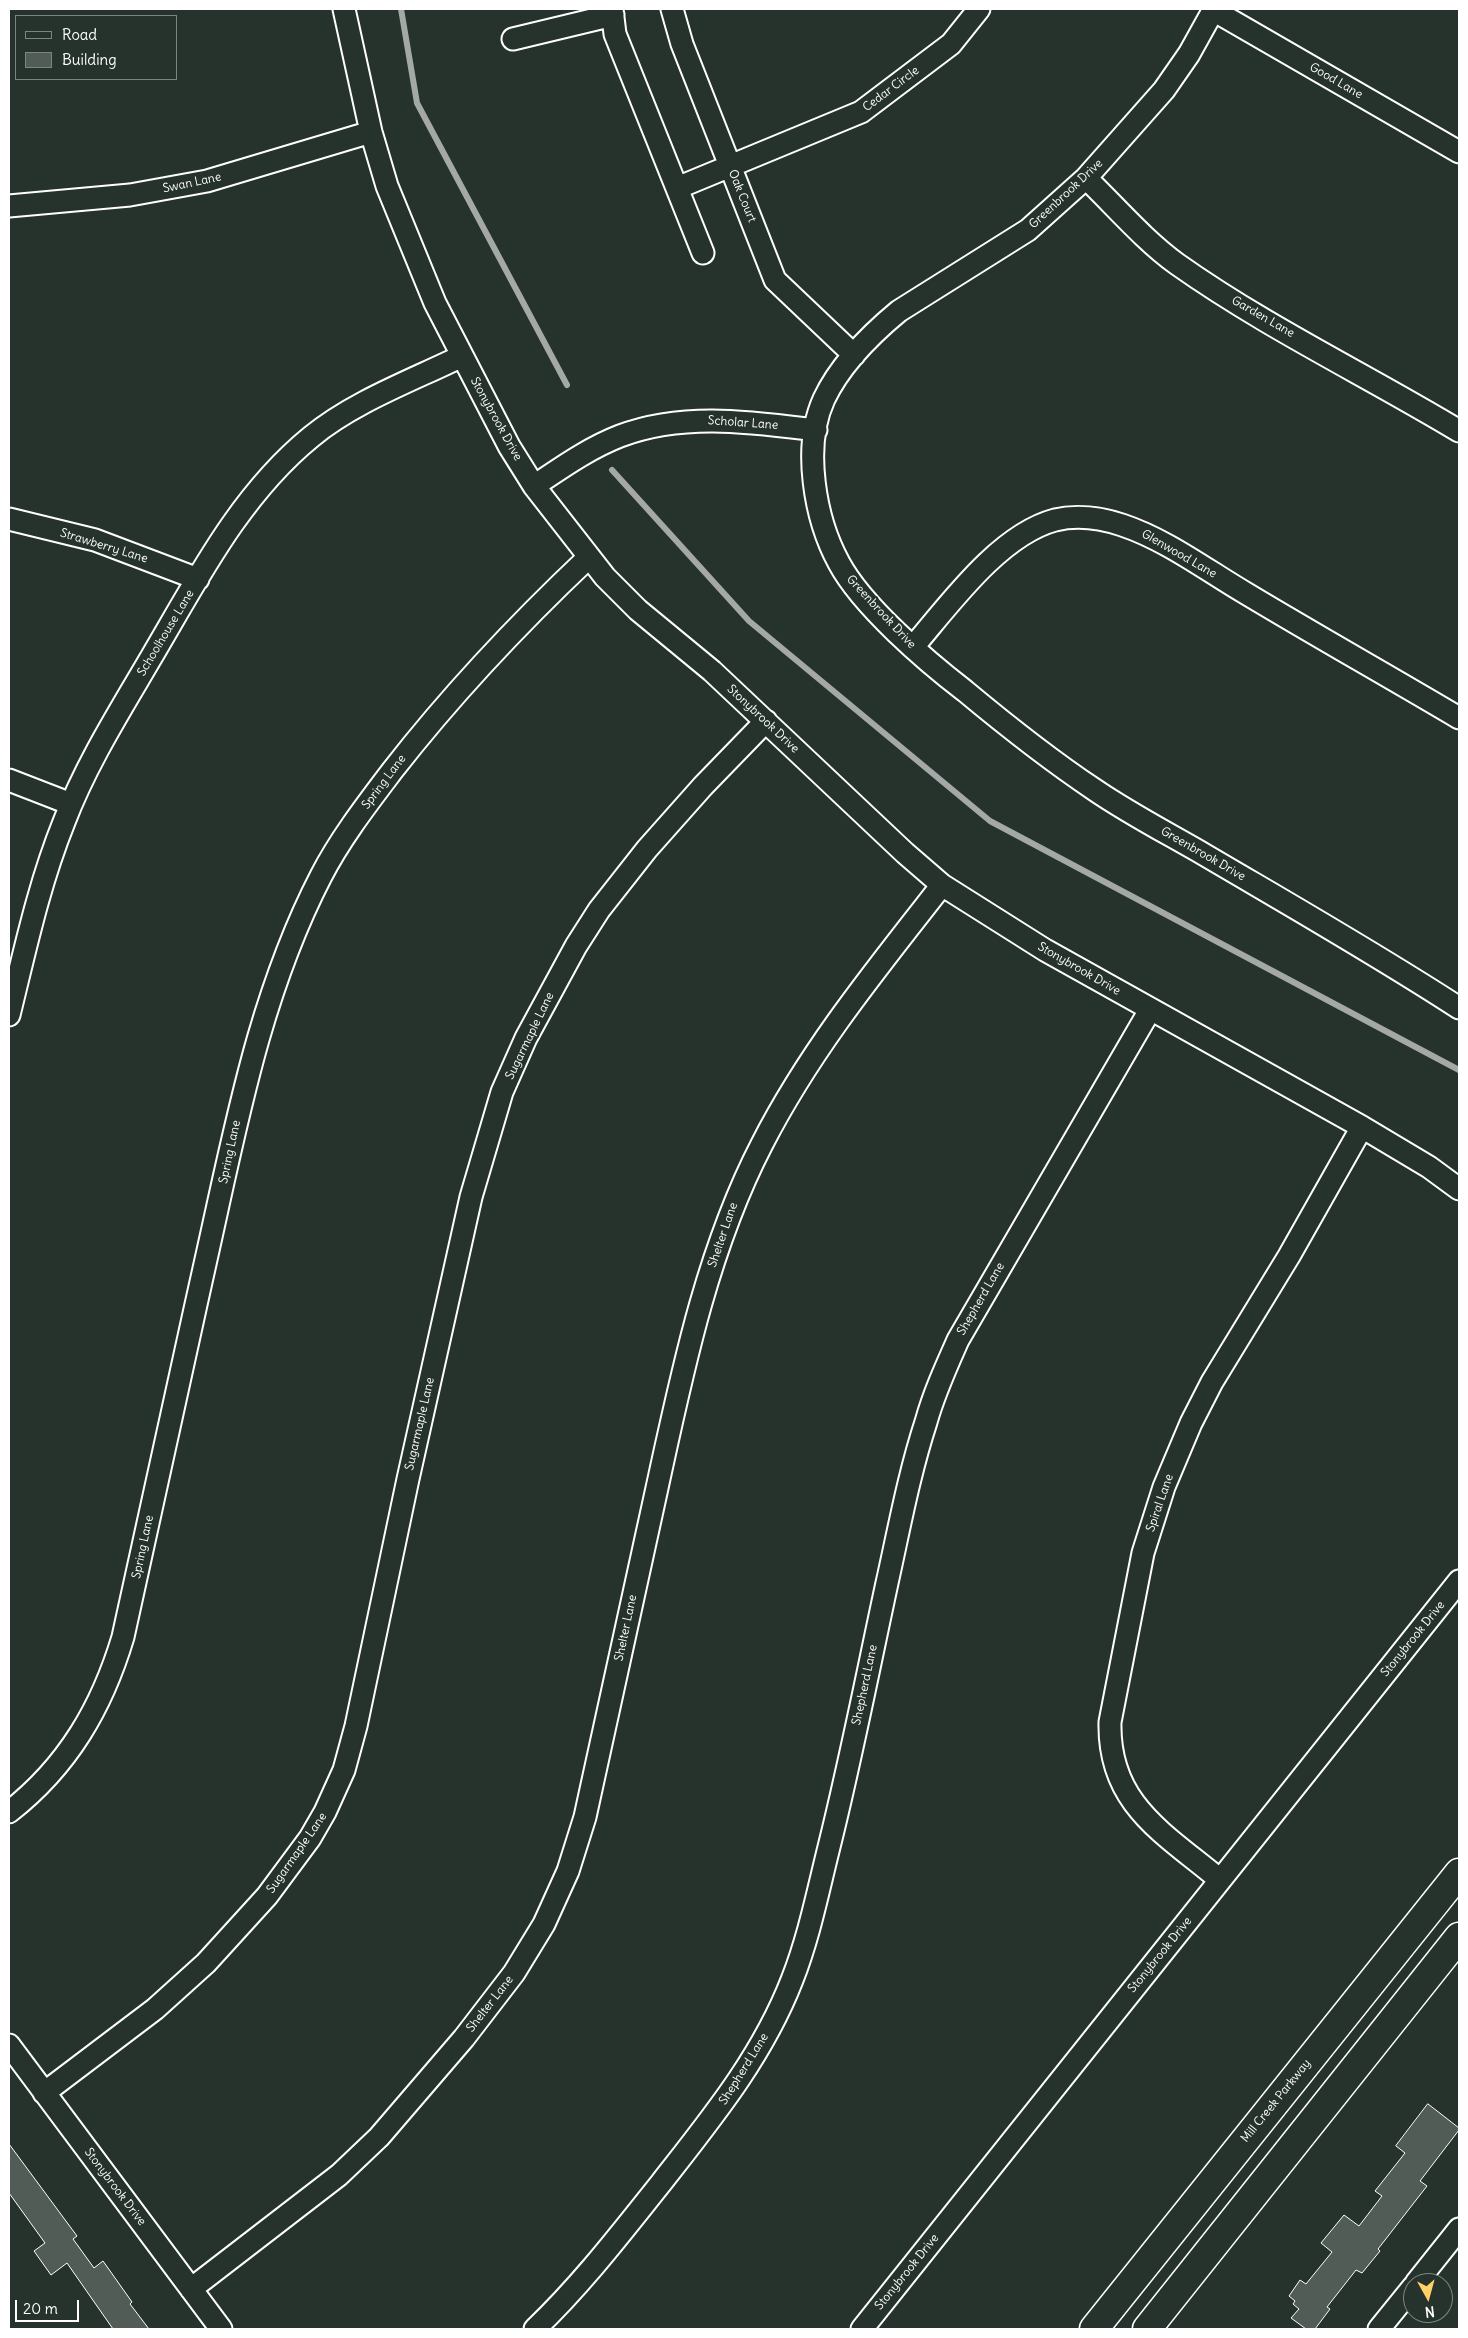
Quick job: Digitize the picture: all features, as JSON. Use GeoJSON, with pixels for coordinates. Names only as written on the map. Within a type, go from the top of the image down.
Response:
{"type":"FeatureCollection","features":[{"type":"Feature","properties":{"kind":"main road","name":"Mill Creek Parkway"},"geometry":{"type":"LineString","coordinates":[[1094,2329],[1459,1873]]}},
{"type":"Feature","properties":{"kind":"main road"},"geometry":{"type":"LineString","coordinates":[[1146,2329],[1459,1937]]}},
{"type":"Feature","properties":{"kind":"street","name":"Stonybrook Drive"},"geometry":{"type":"LineString","coordinates":[[344,9],[371,132],[387,186],[410,244],[462,356],[509,446],[534,486],[589,557],[638,610],[712,671],[905,854],[942,885],[1045,950],[1362,1128],[1429,1167],[1459,1189]]}},
{"type":"Feature","properties":{"kind":"street","name":"Oak Court"},"geometry":{"type":"LineString","coordinates":[[672,9],[682,44],[776,280],[854,355]]}},
{"type":"Feature","properties":{"kind":"street","name":"Cedar Circle"},"geometry":{"type":"LineString","coordinates":[[677,188],[861,112],[951,44],[979,9]]}},
{"type":"Feature","properties":{"kind":"street","name":"Good Lane"},"geometry":{"type":"LineString","coordinates":[[1214,9],[1459,152]]}},
{"type":"Feature","properties":{"kind":"street","name":"Greenbrook Drive"},"geometry":{"type":"LineString","coordinates":[[1214,9],[1190,54],[1164,90],[1086,178],[1028,230],[880,326],[854,355],[831,387],[823,402],[816,430],[814,475],[818,508],[828,539],[839,564],[850,580],[913,647],[944,675],[1042,753],[1098,792],[1395,966],[1459,1008]]}},
{"type":"Feature","properties":{"kind":"street"},"geometry":{"type":"LineString","coordinates":[[513,39],[613,12],[615,34],[703,253]]}},
{"type":"Feature","properties":{"kind":"street","name":"Swan Lane"},"geometry":{"type":"LineString","coordinates":[[9,206],[130,195],[206,181],[371,132]]}},
{"type":"Feature","properties":{"kind":"street","name":"Garden Lane"},"geometry":{"type":"LineString","coordinates":[[1086,178],[1151,242],[1177,263],[1246,309],[1459,431]]}},
{"type":"Feature","properties":{"kind":"street","name":"Schoolhouse Lane"},"geometry":{"type":"LineString","coordinates":[[9,1015],[41,883],[71,804],[133,689],[198,579],[250,498],[275,469],[312,436],[351,410],[462,356]]}},
{"type":"Feature","properties":{"kind":"street","name":"Scholar Lane"},"geometry":{"type":"LineString","coordinates":[[534,486],[574,460],[620,436],[666,424],[717,419],[816,430]]}},
{"type":"Feature","properties":{"kind":"street","name":"Glenwood Lane"},"geometry":{"type":"LineString","coordinates":[[913,647],[970,581],[1010,542],[1032,529],[1055,520],[1095,518],[1142,532],[1171,547],[1246,594],[1459,718]]}},
{"type":"Feature","properties":{"kind":"street","name":"Strawberry Lane"},"geometry":{"type":"LineString","coordinates":[[9,519],[95,540],[198,579]]}},
{"type":"Feature","properties":{"kind":"street","name":"Spring Lane"},"geometry":{"type":"LineString","coordinates":[[9,1812],[49,1776],[78,1738],[102,1697],[114,1667],[123,1637],[244,1090],[276,979],[295,930],[336,849],[374,794],[418,738],[474,672],[543,600],[589,557]]}},
{"type":"Feature","properties":{"kind":"street","name":"Sugarmaple Lane"},"geometry":{"type":"LineString","coordinates":[[44,2093],[155,2009],[206,1963],[267,1896],[310,1838],[326,1812],[344,1770],[356,1726],[408,1479],[471,1197],[502,1092],[526,1038],[576,946],[599,910],[647,849],[703,786],[766,721]]}},
{"type":"Feature","properties":{"kind":"street"},"geometry":{"type":"LineString","coordinates":[[9,780],[71,804]]}},
{"type":"Feature","properties":{"kind":"street","name":"Shelter Lane"},"geometry":{"type":"LineString","coordinates":[[191,2289],[339,2175],[379,2137],[464,2038],[514,1973],[544,1924],[568,1872],[585,1817],[669,1433],[716,1249],[737,1196],[757,1153],[789,1095],[820,1047],[876,969],[942,885]]}},
{"type":"Feature","properties":{"kind":"street","name":"Shepherd Lane"},"geometry":{"type":"LineString","coordinates":[[535,2329],[559,2306],[608,2250],[720,2107],[752,2062],[774,2021],[792,1979],[807,1936],[839,1805],[902,1515],[925,1422],[940,1380],[958,1340],[1150,1010]]}},
{"type":"Feature","properties":{"kind":"street","name":"Spiral Lane"},"geometry":{"type":"LineString","coordinates":[[1220,1880],[1146,1818],[1127,1795],[1112,1760],[1110,1722],[1143,1553],[1164,1487],[1187,1432],[1212,1382],[1289,1256],[1362,1128]]}},
{"type":"Feature","properties":{"kind":"street","name":"Stonybrook Drive"},"geometry":{"type":"LineString","coordinates":[[862,2329],[1459,1581]]}},
{"type":"Feature","properties":{"kind":"street","name":"Stonybrook Drive"},"geometry":{"type":"LineString","coordinates":[[9,2045],[221,2329]]}},
{"type":"Feature","properties":{"kind":"street"},"geometry":{"type":"LineString","coordinates":[[1424,2273],[1459,2229]]}},
{"type":"Feature","properties":{"kind":"street"},"geometry":{"type":"LineString","coordinates":[[1379,2329],[1403,2299]]}},
{"type":"Feature","properties":{"kind":"building"},"geometry":{"type":"Polygon","coordinates":[[[1428,2104],[1459,2128],[1459,2130],[1420,2181],[1427,2186],[1378,2249],[1380,2251],[1362,2273],[1356,2270],[1327,2307],[1330,2309],[1315,2329],[1306,2329],[1291,2318],[1299,2309],[1293,2304],[1295,2301],[1289,2296],[1300,2280],[1306,2284],[1332,2252],[1321,2243],[1344,2215],[1359,2226],[1382,2196],[1375,2191],[1405,2153],[1396,2146],[1428,2104]]]}},
{"type":"Feature","properties":{"kind":"building"},"geometry":{"type":"Polygon","coordinates":[[[9,2144],[77,2236],[73,2239],[94,2268],[103,2261],[132,2302],[130,2304],[149,2329],[113,2329],[67,2263],[51,2275],[34,2251],[45,2243],[9,2193],[9,2144]]]}},
{"type":"Feature","properties":{"kind":"waterway"},"geometry":{"type":"LineString","coordinates":[[401,9],[417,103],[567,385]]}},
{"type":"Feature","properties":{"kind":"waterway"},"geometry":{"type":"LineString","coordinates":[[612,470],[749,621],[990,821],[1459,1070]]}}]}
